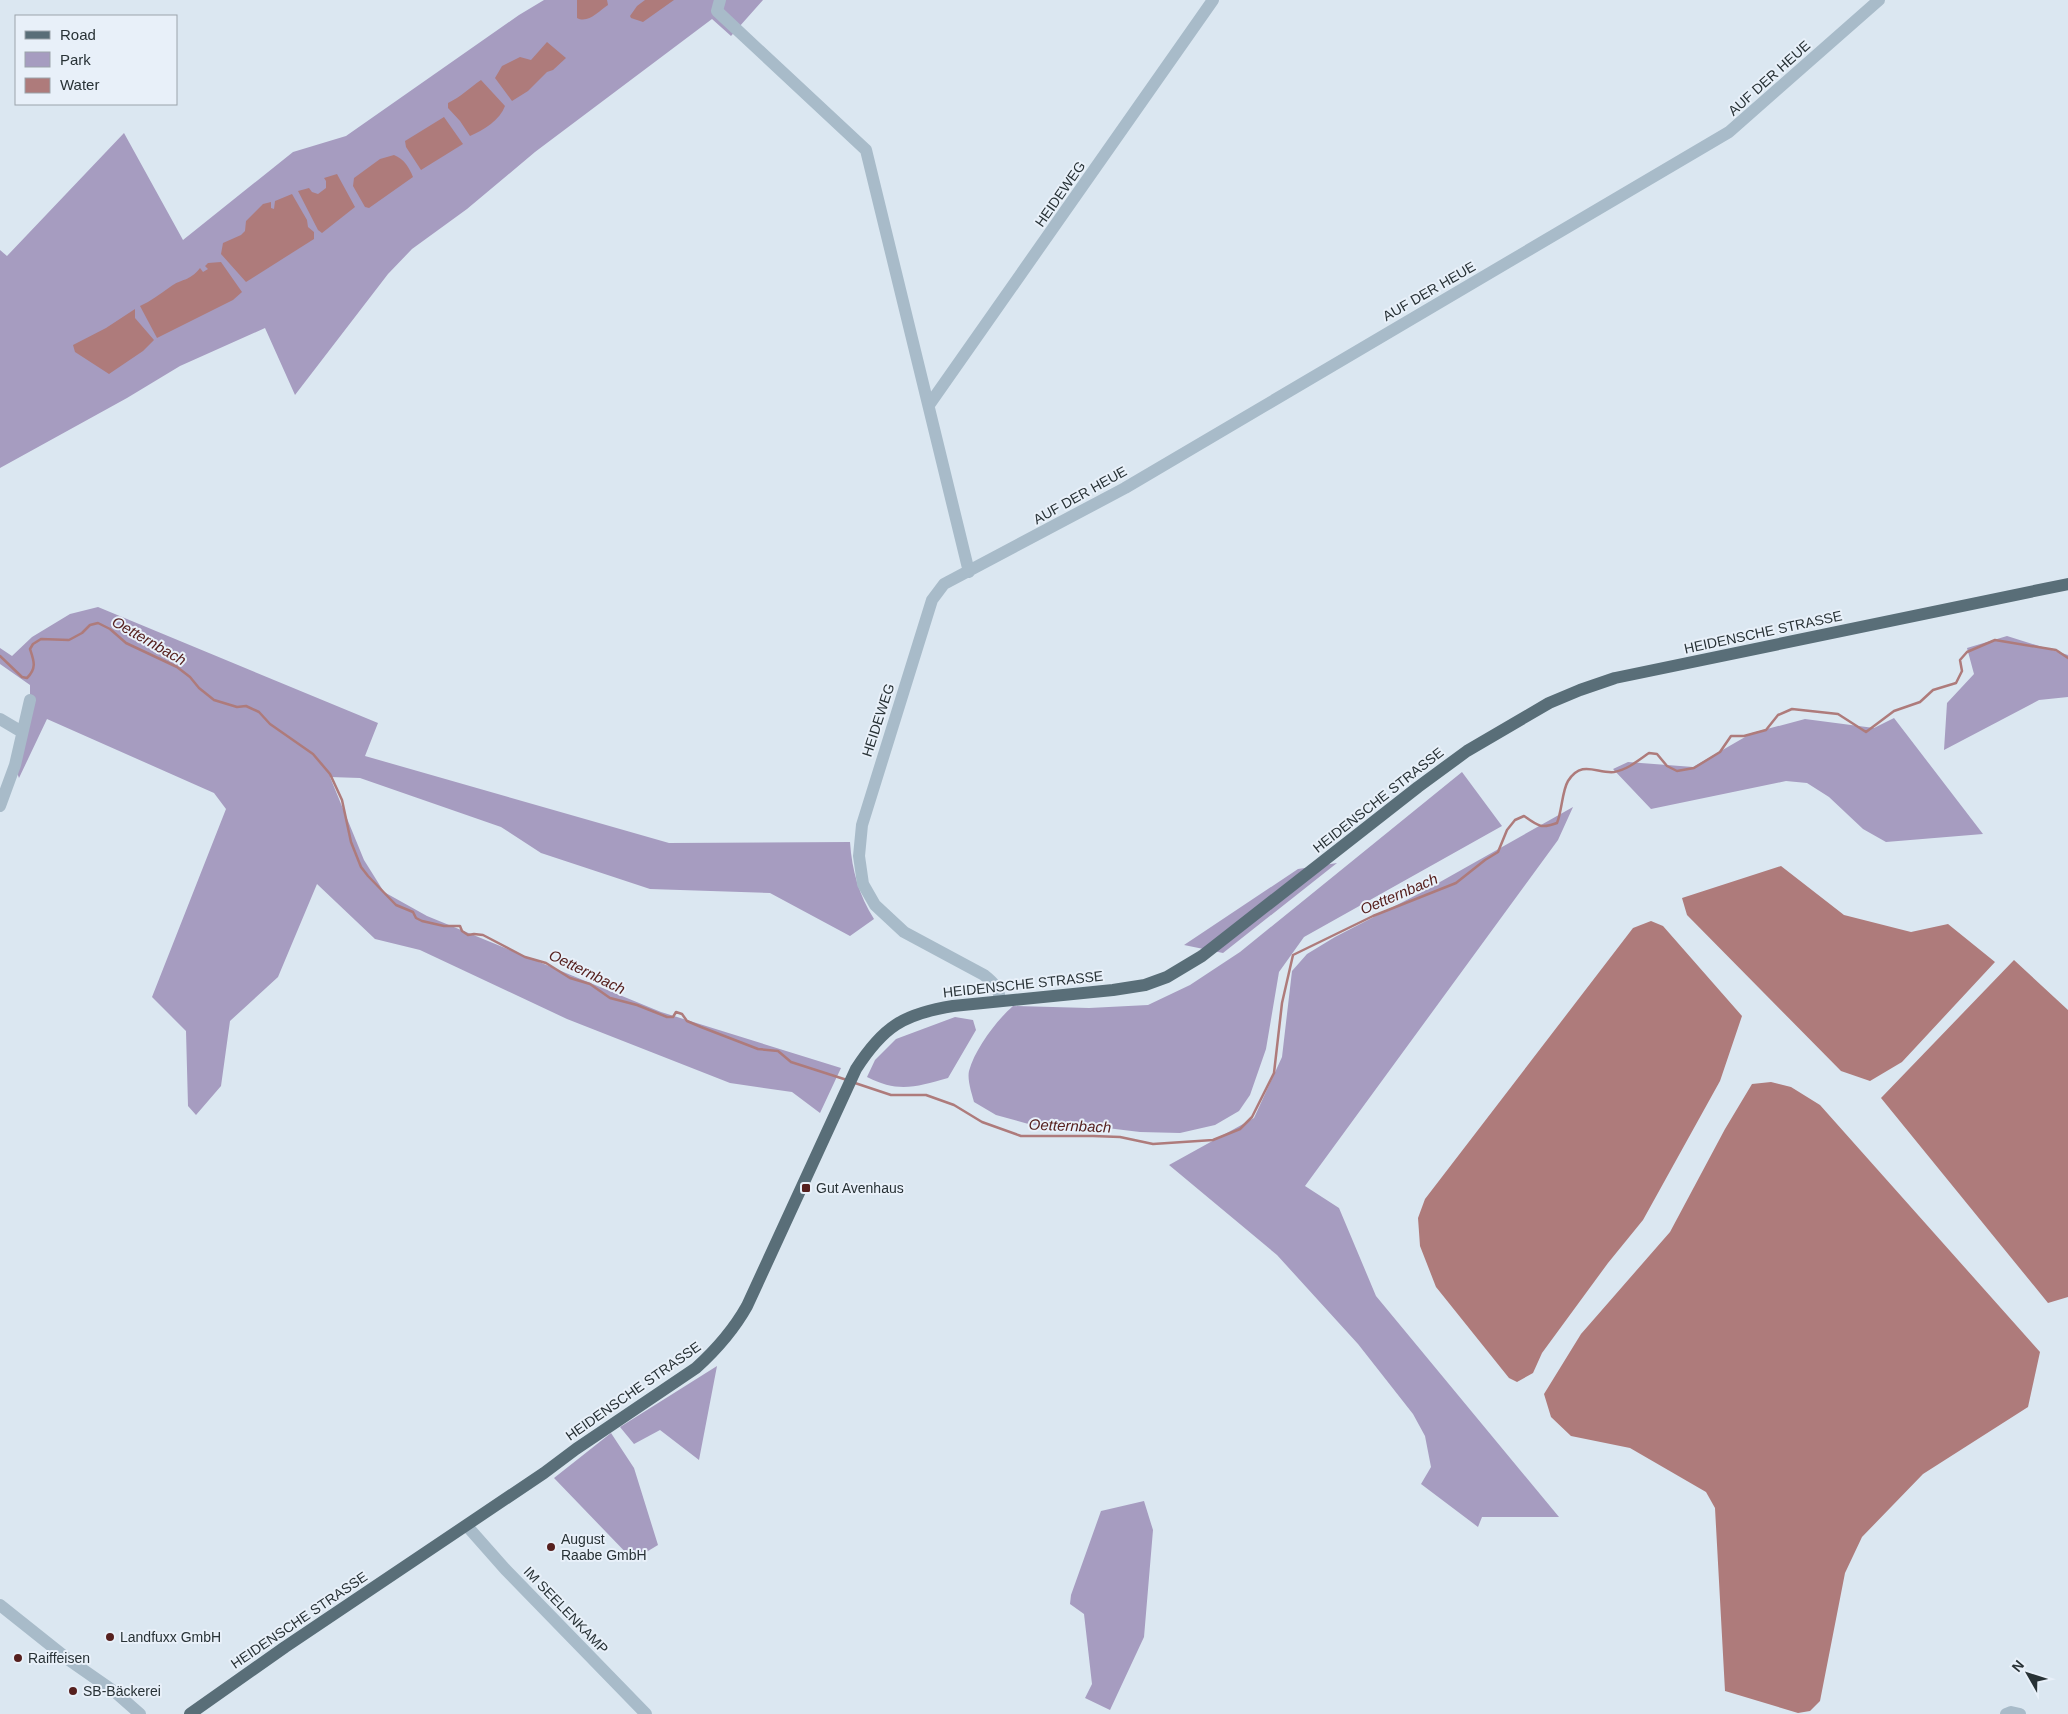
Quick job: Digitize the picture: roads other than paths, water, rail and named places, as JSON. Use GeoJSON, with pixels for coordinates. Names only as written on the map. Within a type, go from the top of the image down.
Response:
{"type":"FeatureCollection","features":[{"type":"Feature","properties":{"kind":"main road","name":"HEIDENSCHE STRASSE"},"geometry":{"type":"LineString","coordinates":[[190,1714],[300,1636],[467,1526],[696,1368],[726,1338],[747,1306],[856,1069],[871,1046],[888,1030],[906,1018],[927,1010],[1114,990],[1145,985],[1167,977],[1188,966],[1467,751],[1541,707],[1580,690],[1615,678],[1688,662],[2068,584]]}},
{"type":"Feature","properties":{"kind":"street"},"geometry":{"type":"LineString","coordinates":[[720,0],[717,11],[866,150],[970,572]]}},
{"type":"Feature","properties":{"kind":"street","name":"HEIDEWEG"},"geometry":{"type":"LineString","coordinates":[[929,405],[1213,0]]}},
{"type":"Feature","properties":{"kind":"street","name":"AUF DER HEUE"},"geometry":{"type":"LineString","coordinates":[[970,572],[1125,488],[1729,132],[1879,0]]}},
{"type":"Feature","properties":{"kind":"street","name":"HEIDEWEG"},"geometry":{"type":"LineString","coordinates":[[970,572],[944,584],[932,600],[862,825],[859,856],[864,884],[876,905],[904,932],[984,975],[995,984],[999,991],[1000,1001]]}},
{"type":"Feature","properties":{"kind":"street"},"geometry":{"type":"LineString","coordinates":[[0,806],[15,765],[30,700]]}},
{"type":"Feature","properties":{"kind":"street"},"geometry":{"type":"LineString","coordinates":[[0,719],[22,732]]}},
{"type":"Feature","properties":{"kind":"street","name":"IM SEELENKAMP"},"geometry":{"type":"LineString","coordinates":[[467,1526],[505,1569],[646,1714]]}},
{"type":"Feature","properties":{"kind":"street"},"geometry":{"type":"LineString","coordinates":[[0,1605],[69,1660],[115,1692],[140,1714]]}},
{"type":"Feature","properties":{"kind":"street"},"geometry":{"type":"LineString","coordinates":[[2006,1714],[2011,1712],[2020,1714]]}},
{"type":"Feature","properties":{"kind":"water"},"geometry":{"type":"Polygon","coordinates":[[[577,0],[607,0],[608,5],[593,16],[581,19],[577,18],[577,0]]]}},
{"type":"Feature","properties":{"kind":"water"},"geometry":{"type":"Polygon","coordinates":[[[645,0],[674,0],[643,22],[631,18],[630,16],[637,6],[645,0]]]}},
{"type":"Feature","properties":{"kind":"water"},"geometry":{"type":"Polygon","coordinates":[[[547,42],[566,58],[553,70],[547,72],[528,91],[512,101],[495,78],[502,66],[520,57],[531,60],[547,42]]]}},
{"type":"Feature","properties":{"kind":"water"},"geometry":{"type":"Polygon","coordinates":[[[481,80],[505,106],[491,124],[470,136],[448,108],[448,103],[481,80]]]}},
{"type":"Feature","properties":{"kind":"water"},"geometry":{"type":"Polygon","coordinates":[[[444,117],[463,144],[421,170],[406,147],[405,141],[444,117]]]}},
{"type":"Feature","properties":{"kind":"water"},"geometry":{"type":"Polygon","coordinates":[[[394,155],[406,164],[413,177],[369,208],[365,207],[353,186],[354,178],[380,159],[394,155]]]}},
{"type":"Feature","properties":{"kind":"water"},"geometry":{"type":"Polygon","coordinates":[[[337,174],[355,207],[322,233],[318,230],[298,191],[309,188],[312,192],[318,194],[326,188],[324,178],[337,174]]]}},
{"type":"Feature","properties":{"kind":"water"},"geometry":{"type":"Polygon","coordinates":[[[292,194],[307,220],[308,227],[314,232],[314,239],[246,282],[221,254],[223,243],[241,235],[245,231],[246,221],[263,204],[271,202],[271,208],[274,209],[275,201],[292,194]]]}},
{"type":"Feature","properties":{"kind":"water"},"geometry":{"type":"Polygon","coordinates":[[[221,262],[242,292],[233,300],[157,338],[140,306],[174,284],[189,278],[200,268],[203,272],[208,269],[205,266],[208,263],[221,262]]]}},
{"type":"Feature","properties":{"kind":"water"},"geometry":{"type":"Polygon","coordinates":[[[135,309],[135,318],[154,340],[143,351],[109,374],[75,352],[73,345],[106,328],[135,309]]]}},
{"type":"Feature","properties":{"kind":"water"},"geometry":{"type":"Polygon","coordinates":[[[1781,866],[1844,915],[1911,932],[1948,924],[1995,962],[1902,1062],[1870,1081],[1841,1071],[1687,915],[1682,898],[1781,866]]]}},
{"type":"Feature","properties":{"kind":"water"},"geometry":{"type":"Polygon","coordinates":[[[1651,921],[1663,926],[1742,1016],[1720,1081],[1643,1220],[1608,1263],[1542,1353],[1533,1373],[1517,1382],[1509,1378],[1436,1287],[1420,1246],[1418,1218],[1425,1199],[1633,928],[1651,921]]]}},
{"type":"Feature","properties":{"kind":"water"},"geometry":{"type":"Polygon","coordinates":[[[2014,960],[2068,1010],[2068,1297],[2048,1303],[1881,1098],[2014,960]]]}},
{"type":"Feature","properties":{"kind":"water"},"geometry":{"type":"Polygon","coordinates":[[[1771,1082],[1791,1087],[1820,1105],[2040,1352],[2028,1407],[1923,1474],[1862,1537],[1845,1573],[1820,1701],[1810,1711],[1798,1713],[1725,1691],[1715,1508],[1706,1492],[1630,1448],[1571,1436],[1551,1417],[1544,1394],[1581,1334],[1670,1232],[1725,1129],[1752,1084],[1771,1082]]]}},
{"type":"Feature","properties":{"kind":"waterway","name":"Oetternbach"},"geometry":{"type":"LineString","coordinates":[[0,656],[22,677],[27,678],[34,664],[30,649],[33,644],[41,639],[69,640],[82,633],[90,625],[98,623],[110,629],[126,643],[177,667],[214,700],[237,707],[246,706],[259,712],[270,724],[313,754],[330,774],[342,800],[351,842],[361,867],[396,905],[413,912],[416,918],[444,926],[460,926],[462,931],[468,935],[483,935],[525,957],[546,963],[570,978],[590,984],[610,998],[637,1005],[667,1017],[673,1017],[676,1012],[682,1014],[687,1021],[701,1027],[758,1049],[778,1051],[791,1062],[847,1080]]}},
{"type":"Feature","properties":{"kind":"waterway","name":"Oetternbach"},"geometry":{"type":"LineString","coordinates":[[855,1083],[891,1095],[926,1095],[954,1105],[982,1122],[1021,1136],[1120,1137],[1153,1144],[1213,1140],[1240,1129],[1252,1117],[1274,1073],[1282,1003],[1293,955],[1373,916],[1456,883],[1498,852],[1507,830],[1515,820],[1524,816],[1540,826],[1557,823],[1566,785],[1573,774],[1584,769],[1608,772],[1619,771],[1649,753],[1657,754],[1667,766],[1677,771],[1694,768],[1720,752],[1731,736],[1744,736],[1766,730],[1778,715],[1792,709],[1838,714],[1866,732],[1894,711],[1920,702],[1933,690],[1956,683],[1962,671],[1960,660],[1967,652],[1995,640],[2056,650],[2068,658]]}},
{"type":"Feature","properties":{"kind":"place","name":"Gut Avenhaus"},"geometry":{"type":"Point","coordinates":[806,1188]}},
{"type":"Feature","properties":{"kind":"place","name":"August Raabe GmbH"},"geometry":{"type":"Point","coordinates":[551,1547]}},
{"type":"Feature","properties":{"kind":"place","name":"Landfuxx GmbH"},"geometry":{"type":"Point","coordinates":[110,1637]}},
{"type":"Feature","properties":{"kind":"place","name":"Raiffeisen"},"geometry":{"type":"Point","coordinates":[18,1658]}},
{"type":"Feature","properties":{"kind":"place","name":"SB-Bäckerei"},"geometry":{"type":"Point","coordinates":[73,1691]}}]}
